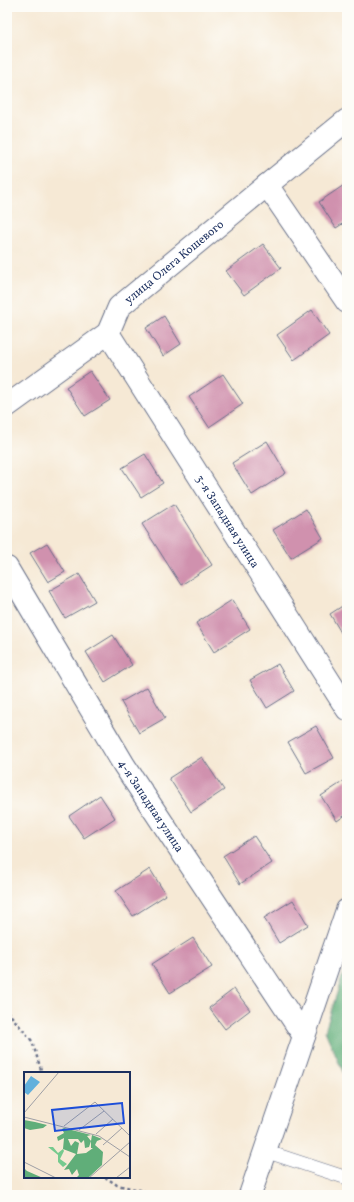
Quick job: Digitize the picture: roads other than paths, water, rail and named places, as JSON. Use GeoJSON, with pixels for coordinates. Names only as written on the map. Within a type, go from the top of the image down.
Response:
{"type":"FeatureCollection","features":[{"type":"Feature","properties":{"kind":"street","name":"улица Олега Кошевого"},"geometry":{"type":"LineString","coordinates":[[108,333],[119,308],[347,120]]}},
{"type":"Feature","properties":{"kind":"street"},"geometry":{"type":"LineString","coordinates":[[267,185],[347,302]]}},
{"type":"Feature","properties":{"kind":"street"},"geometry":{"type":"LineString","coordinates":[[7,406],[108,333]]}},
{"type":"Feature","properties":{"kind":"street","name":"3-я Западная улица"},"geometry":{"type":"LineString","coordinates":[[108,333],[347,709]]}},
{"type":"Feature","properties":{"kind":"street","name":"4-я Западная улица"},"geometry":{"type":"LineString","coordinates":[[7,568],[124,765],[304,1036]]}},
{"type":"Feature","properties":{"kind":"street"},"geometry":{"type":"LineString","coordinates":[[250,1195],[347,910]]}},
{"type":"Feature","properties":{"kind":"lane"},"geometry":{"type":"LineString","coordinates":[[265,1151],[347,1178]]}}]}
